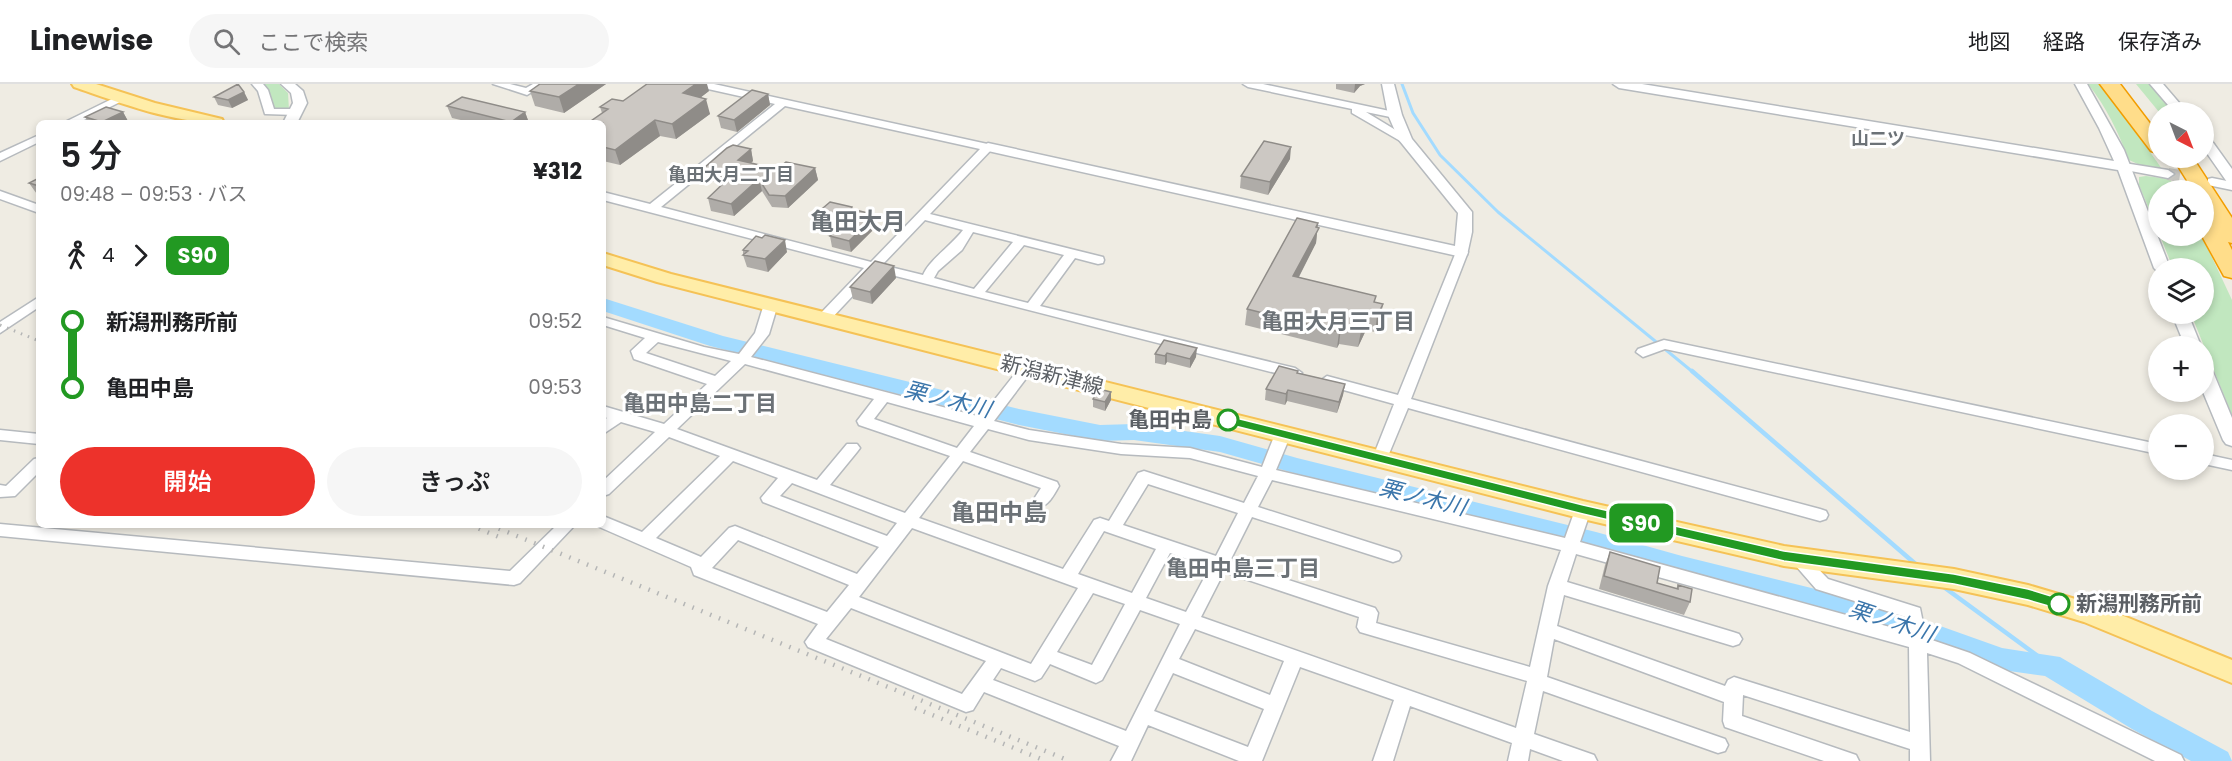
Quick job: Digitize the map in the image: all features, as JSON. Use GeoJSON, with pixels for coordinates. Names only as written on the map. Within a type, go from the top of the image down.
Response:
{"type":"FeatureCollection","features":[{"type":"Feature","properties":{"kind":"highway"},"geometry":{"type":"LineString","coordinates":[[2110,84],[2148,134]]}},
{"type":"Feature","properties":{"kind":"highway"},"geometry":{"type":"LineString","coordinates":[[2126,84],[2148,112]]}},
{"type":"Feature","properties":{"kind":"highway"},"geometry":{"type":"LineString","coordinates":[[2169,168],[2179,180]]}},
{"type":"Feature","properties":{"kind":"highway"},"geometry":{"type":"LineString","coordinates":[[2189,168],[2232,236]]}},
{"type":"Feature","properties":{"kind":"highway"},"geometry":{"type":"LineString","coordinates":[[2214,237],[2232,271]]}},
{"type":"Feature","properties":{"kind":"main road"},"geometry":{"type":"LineString","coordinates":[[80,84],[197,120]]}},
{"type":"Feature","properties":{"kind":"main road","name":"新潟新津線"},"geometry":{"type":"LineString","coordinates":[[606,260],[664,278],[1381,457],[1583,510],[1797,558],[1954,579],[2028,595],[2090,613],[2160,640],[2232,672]]}},
{"type":"Feature","properties":{"kind":"street"},"geometry":{"type":"LineString","coordinates":[[257,84],[263,90],[269,112],[292,117],[300,103],[297,91],[287,84]]}},
{"type":"Feature","properties":{"kind":"street"},"geometry":{"type":"LineString","coordinates":[[498,84],[527,92],[540,84]]}},
{"type":"Feature","properties":{"kind":"street"},"geometry":{"type":"LineString","coordinates":[[699,84],[781,104],[988,147],[1462,252]]}},
{"type":"Feature","properties":{"kind":"street"},"geometry":{"type":"LineString","coordinates":[[1248,84],[1395,115]]}},
{"type":"Feature","properties":{"kind":"street"},"geometry":{"type":"LineString","coordinates":[[1381,457],[1462,252],[1467,224],[1465,212],[1406,140],[1395,115],[1388,84]]}},
{"type":"Feature","properties":{"kind":"street"},"geometry":{"type":"LineString","coordinates":[[1619,84],[2124,168],[2148,167]]}},
{"type":"Feature","properties":{"kind":"street"},"geometry":{"type":"LineString","coordinates":[[2081,84],[2101,114],[2158,258]]}},
{"type":"Feature","properties":{"kind":"street"},"geometry":{"type":"LineString","coordinates":[[2156,84],[2172,102]]}},
{"type":"Feature","properties":{"kind":"street"},"geometry":{"type":"LineString","coordinates":[[75,120],[120,98]]}},
{"type":"Feature","properties":{"kind":"street"},"geometry":{"type":"LineString","coordinates":[[653,208],[781,104]]}},
{"type":"Feature","properties":{"kind":"street"},"geometry":{"type":"LineString","coordinates":[[1343,104],[1406,140]]}},
{"type":"Feature","properties":{"kind":"street"},"geometry":{"type":"LineString","coordinates":[[0,158],[36,140]]}},
{"type":"Feature","properties":{"kind":"street"},"geometry":{"type":"LineString","coordinates":[[825,317],[988,147]]}},
{"type":"Feature","properties":{"kind":"street"},"geometry":{"type":"LineString","coordinates":[[2214,154],[2232,179]]}},
{"type":"Feature","properties":{"kind":"street"},"geometry":{"type":"LineString","coordinates":[[2214,182],[2232,186]]}},
{"type":"Feature","properties":{"kind":"street"},"geometry":{"type":"LineString","coordinates":[[0,195],[36,208]]}},
{"type":"Feature","properties":{"kind":"street"},"geometry":{"type":"LineString","coordinates":[[606,197],[1032,308],[1404,400],[1820,515]]}},
{"type":"Feature","properties":{"kind":"street"},"geometry":{"type":"LineString","coordinates":[[923,216],[1098,260]]}},
{"type":"Feature","properties":{"kind":"street"},"geometry":{"type":"LineString","coordinates":[[927,280],[932,269],[957,247],[970,228]]}},
{"type":"Feature","properties":{"kind":"street"},"geometry":{"type":"LineString","coordinates":[[978,293],[1021,241]]}},
{"type":"Feature","properties":{"kind":"street"},"geometry":{"type":"LineString","coordinates":[[1032,308],[1072,253]]}},
{"type":"Feature","properties":{"kind":"street"},"geometry":{"type":"LineString","coordinates":[[0,329],[36,303]]}},
{"type":"Feature","properties":{"kind":"street"},"geometry":{"type":"LineString","coordinates":[[606,484],[742,359],[762,334],[771,304]]}},
{"type":"Feature","properties":{"kind":"street"},"geometry":{"type":"LineString","coordinates":[[606,323],[702,351],[742,359],[1029,435],[1076,444],[1190,453],[1267,474],[1571,546],[1918,642],[1964,658],[2174,761]]}},
{"type":"Feature","properties":{"kind":"street"},"geometry":{"type":"LineString","coordinates":[[656,337],[638,351],[639,356],[717,382]]}},
{"type":"Feature","properties":{"kind":"street"},"geometry":{"type":"LineString","coordinates":[[1643,352],[1664,344],[2148,447]]}},
{"type":"Feature","properties":{"kind":"street"},"geometry":{"type":"LineString","coordinates":[[998,658],[966,704],[814,642],[1027,368]]}},
{"type":"Feature","properties":{"kind":"street"},"geometry":{"type":"LineString","coordinates":[[884,396],[864,422],[1051,486],[1040,502]]}},
{"type":"Feature","properties":{"kind":"street"},"geometry":{"type":"LineString","coordinates":[[2214,396],[2232,440]]}},
{"type":"Feature","properties":{"kind":"street"},"geometry":{"type":"LineString","coordinates":[[606,412],[665,430],[1135,602],[1587,761]]}},
{"type":"Feature","properties":{"kind":"street"},"geometry":{"type":"LineString","coordinates":[[606,427],[619,416]]}},
{"type":"Feature","properties":{"kind":"street"},"geometry":{"type":"LineString","coordinates":[[1121,761],[1168,663],[1267,474],[1283,434]]}},
{"type":"Feature","properties":{"kind":"street"},"geometry":{"type":"LineString","coordinates":[[0,435],[36,439]]}},
{"type":"Feature","properties":{"kind":"street"},"geometry":{"type":"LineString","coordinates":[[820,487],[852,448]]}},
{"type":"Feature","properties":{"kind":"street"},"geometry":{"type":"LineString","coordinates":[[643,541],[731,454]]}},
{"type":"Feature","properties":{"kind":"street"},"geometry":{"type":"LineString","coordinates":[[2214,461],[2232,465]]}},
{"type":"Feature","properties":{"kind":"street"},"geometry":{"type":"LineString","coordinates":[[0,492],[9,492],[36,466]]}},
{"type":"Feature","properties":{"kind":"street"},"geometry":{"type":"LineString","coordinates":[[790,476],[769,498],[889,544]]}},
{"type":"Feature","properties":{"kind":"street"},"geometry":{"type":"LineString","coordinates":[[1113,528],[1144,477],[1393,556]]}},
{"type":"Feature","properties":{"kind":"street"},"geometry":{"type":"LineString","coordinates":[[1518,761],[1557,586],[1583,510]]}},
{"type":"Feature","properties":{"kind":"street"},"geometry":{"type":"LineString","coordinates":[[606,523],[699,563],[700,570]]}},
{"type":"Feature","properties":{"kind":"street"},"geometry":{"type":"LineString","coordinates":[[1067,577],[1100,524],[1369,613],[1366,627],[1537,679],[1718,745]]}},
{"type":"Feature","properties":{"kind":"street"},"geometry":{"type":"LineString","coordinates":[[0,530],[514,578],[564,528]]}},
{"type":"Feature","properties":{"kind":"street"},"geometry":{"type":"LineString","coordinates":[[700,570],[735,532],[860,582]]}},
{"type":"Feature","properties":{"kind":"street"},"geometry":{"type":"LineString","coordinates":[[1046,656],[1096,675],[1166,546]]}},
{"type":"Feature","properties":{"kind":"street"},"geometry":{"type":"LineString","coordinates":[[1797,558],[1822,584],[1914,613],[1918,642],[1919,752],[1734,685],[1732,721],[1849,761]]}},
{"type":"Feature","properties":{"kind":"street"},"geometry":{"type":"LineString","coordinates":[[700,570],[830,621]]}},
{"type":"Feature","properties":{"kind":"street"},"geometry":{"type":"LineString","coordinates":[[847,599],[1035,673],[1089,585]]}},
{"type":"Feature","properties":{"kind":"street"},"geometry":{"type":"LineString","coordinates":[[1557,586],[1733,639]]}},
{"type":"Feature","properties":{"kind":"street"},"geometry":{"type":"LineString","coordinates":[[1548,630],[1733,697]]}},
{"type":"Feature","properties":{"kind":"street"},"geometry":{"type":"LineString","coordinates":[[1143,716],[1253,759],[1295,657]]}},
{"type":"Feature","properties":{"kind":"street"},"geometry":{"type":"LineString","coordinates":[[1168,663],[1275,705]]}},
{"type":"Feature","properties":{"kind":"street"},"geometry":{"type":"LineString","coordinates":[[981,683],[1131,742]]}},
{"type":"Feature","properties":{"kind":"street"},"geometry":{"type":"LineString","coordinates":[[1383,761],[1404,697]]}},
{"type":"Feature","properties":{"kind":"green space"},"geometry":{"type":"Polygon","coordinates":[[[263,84],[279,84],[288,93],[289,110],[272,110],[263,84]]]}},
{"type":"Feature","properties":{"kind":"green space"},"geometry":{"type":"Polygon","coordinates":[[[2088,84],[2102,84],[2148,149],[2148,167],[2129,160],[2112,120],[2088,84]]]}},
{"type":"Feature","properties":{"kind":"green space"},"geometry":{"type":"Polygon","coordinates":[[[2136,84],[2154,84],[2170,102],[2151,102],[2136,84]]]}},
{"type":"Feature","properties":{"kind":"green space"},"geometry":{"type":"Polygon","coordinates":[[[2139,177],[2171,180],[2148,180],[2148,207],[2139,185],[2139,177]]]}},
{"type":"Feature","properties":{"kind":"green space"},"geometry":{"type":"Polygon","coordinates":[[[2164,246],[2207,246],[2212,258],[2169,258],[2164,246]]]}},
{"type":"Feature","properties":{"kind":"green space"},"geometry":{"type":"Polygon","coordinates":[[[2214,262],[2232,300],[2232,415],[2214,371],[2214,336],[2200,336],[2195,324],[2214,324],[2214,262]]]}},
{"type":"Feature","properties":{"kind":"building"},"geometry":{"type":"Polygon","coordinates":[[[238,84],[244,92],[228,100],[214,97],[238,84]]]}},
{"type":"Feature","properties":{"kind":"building"},"geometry":{"type":"Polygon","coordinates":[[[540,84],[579,84],[559,97],[530,91],[540,84]]]}},
{"type":"Feature","properties":{"kind":"building"},"geometry":{"type":"Polygon","coordinates":[[[647,84],[696,84],[683,93],[706,99],[672,124],[655,120],[615,150],[606,148],[606,120],[592,120],[608,109],[600,107],[612,99],[623,101],[647,84]]]}},
{"type":"Feature","properties":{"kind":"building"},"geometry":{"type":"Polygon","coordinates":[[[752,90],[768,94],[734,120],[718,116],[752,90]]]}},
{"type":"Feature","properties":{"kind":"building"},"geometry":{"type":"Polygon","coordinates":[[[462,97],[525,112],[514,120],[503,120],[447,106],[462,97]]]}},
{"type":"Feature","properties":{"kind":"building"},"geometry":{"type":"Polygon","coordinates":[[[106,107],[123,112],[106,120],[85,117],[106,107]]]}},
{"type":"Feature","properties":{"kind":"building"},"geometry":{"type":"Polygon","coordinates":[[[1264,141],[1291,147],[1270,182],[1241,176],[1264,141]]]}},
{"type":"Feature","properties":{"kind":"building"},"geometry":{"type":"Polygon","coordinates":[[[733,145],[751,149],[738,160],[777,169],[786,162],[815,168],[785,196],[769,195],[759,179],[731,204],[708,198],[731,176],[704,168],[733,145]]]}},
{"type":"Feature","properties":{"kind":"building"},"geometry":{"type":"Polygon","coordinates":[[[830,202],[852,207],[851,209],[868,213],[866,216],[873,218],[849,241],[830,236],[838,228],[822,224],[828,219],[815,215],[830,202]]]}},
{"type":"Feature","properties":{"kind":"building"},"geometry":{"type":"Polygon","coordinates":[[[1297,218],[1318,223],[1316,227],[1319,228],[1293,276],[1376,296],[1374,302],[1383,304],[1377,316],[1368,314],[1361,331],[1341,328],[1339,332],[1247,309],[1297,218]]]}},
{"type":"Feature","properties":{"kind":"building"},"geometry":{"type":"Polygon","coordinates":[[[765,235],[785,240],[765,259],[743,255],[748,251],[743,250],[756,236],[762,238],[765,235]]]}},
{"type":"Feature","properties":{"kind":"building"},"geometry":{"type":"Polygon","coordinates":[[[875,261],[894,266],[870,292],[850,287],[875,261]]]}},
{"type":"Feature","properties":{"kind":"building"},"geometry":{"type":"Polygon","coordinates":[[[1164,340],[1197,348],[1190,359],[1167,353],[1165,356],[1155,354],[1164,340]]]}},
{"type":"Feature","properties":{"kind":"building"},"geometry":{"type":"Polygon","coordinates":[[[1279,366],[1298,371],[1297,373],[1345,384],[1339,402],[1288,390],[1286,394],[1266,389],[1279,366]]]}},
{"type":"Feature","properties":{"kind":"building"},"geometry":{"type":"Polygon","coordinates":[[[1099,389],[1111,392],[1105,402],[1093,399],[1099,389]]]}},
{"type":"Feature","properties":{"kind":"building"},"geometry":{"type":"Polygon","coordinates":[[[1610,552],[1660,567],[1657,583],[1678,589],[1678,585],[1692,589],[1690,602],[1604,576],[1610,552]]]}},
{"type":"Feature","properties":{"kind":"waterway"},"geometry":{"type":"LineString","coordinates":[[1402,84],[1413,113],[1440,155],[1498,212],[1694,373]]}},
{"type":"Feature","properties":{"kind":"waterway","name":"栗ノ木川"},"geometry":{"type":"LineString","coordinates":[[606,305],[717,341],[1019,417],[1100,433],[1134,432],[1220,444],[1297,466],[1596,541],[1682,566],[1884,616],[2002,659],[2050,665],[2142,720],[2218,761]]}},
{"type":"Feature","properties":{"kind":"waterway"},"geometry":{"type":"LineString","coordinates":[[1692,371],[1919,567]]}},
{"type":"Feature","properties":{"kind":"waterway"},"geometry":{"type":"LineString","coordinates":[[1941,585],[2050,665]]}},
{"type":"Feature","properties":{"kind":"tunnel"},"geometry":{"type":"LineString","coordinates":[[2168,174],[2203,180]]}},
{"type":"Feature","properties":{"kind":"railway"},"geometry":{"type":"LineString","coordinates":[[0,325],[36,340]]}},
{"type":"Feature","properties":{"kind":"railway"},"geometry":{"type":"LineString","coordinates":[[477,528],[499,537]]}},
{"type":"Feature","properties":{"kind":"railway"},"geometry":{"type":"LineString","coordinates":[[497,528],[1070,761]]}},
{"type":"Feature","properties":{"kind":"railway"},"geometry":{"type":"LineString","coordinates":[[915,708],[1046,761]]}},
{"type":"Feature","properties":{"kind":"bus line","name":"S90"},"geometry":{"type":"LineString","coordinates":[[1228,420],[1583,510],[1784,556],[1954,579],[2059,604]]}},
{"type":"Feature","properties":{"kind":"place","name":"亀田中島"},"geometry":{"type":"Point","coordinates":[1228,420]}},
{"type":"Feature","properties":{"kind":"place","name":"新潟刑務所前"},"geometry":{"type":"Point","coordinates":[2059,604]}},
{"type":"Feature","properties":{"kind":"district","name":"山二ツ"},"geometry":{"type":"Point","coordinates":[1878,139]}},
{"type":"Feature","properties":{"kind":"district","name":"亀田大月二丁目"},"geometry":{"type":"Point","coordinates":[731,175]}},
{"type":"Feature","properties":{"kind":"district","name":"亀田大月"},"geometry":{"type":"Point","coordinates":[858,222]}},
{"type":"Feature","properties":{"kind":"district","name":"亀田大月三丁目"},"geometry":{"type":"Point","coordinates":[1338,321]}},
{"type":"Feature","properties":{"kind":"district","name":"亀田中島二丁目"},"geometry":{"type":"Point","coordinates":[700,403]}},
{"type":"Feature","properties":{"kind":"district","name":"亀田中島"},"geometry":{"type":"Point","coordinates":[999,513]}},
{"type":"Feature","properties":{"kind":"district","name":"亀田中島三丁目"},"geometry":{"type":"Point","coordinates":[1243,568]}}]}
